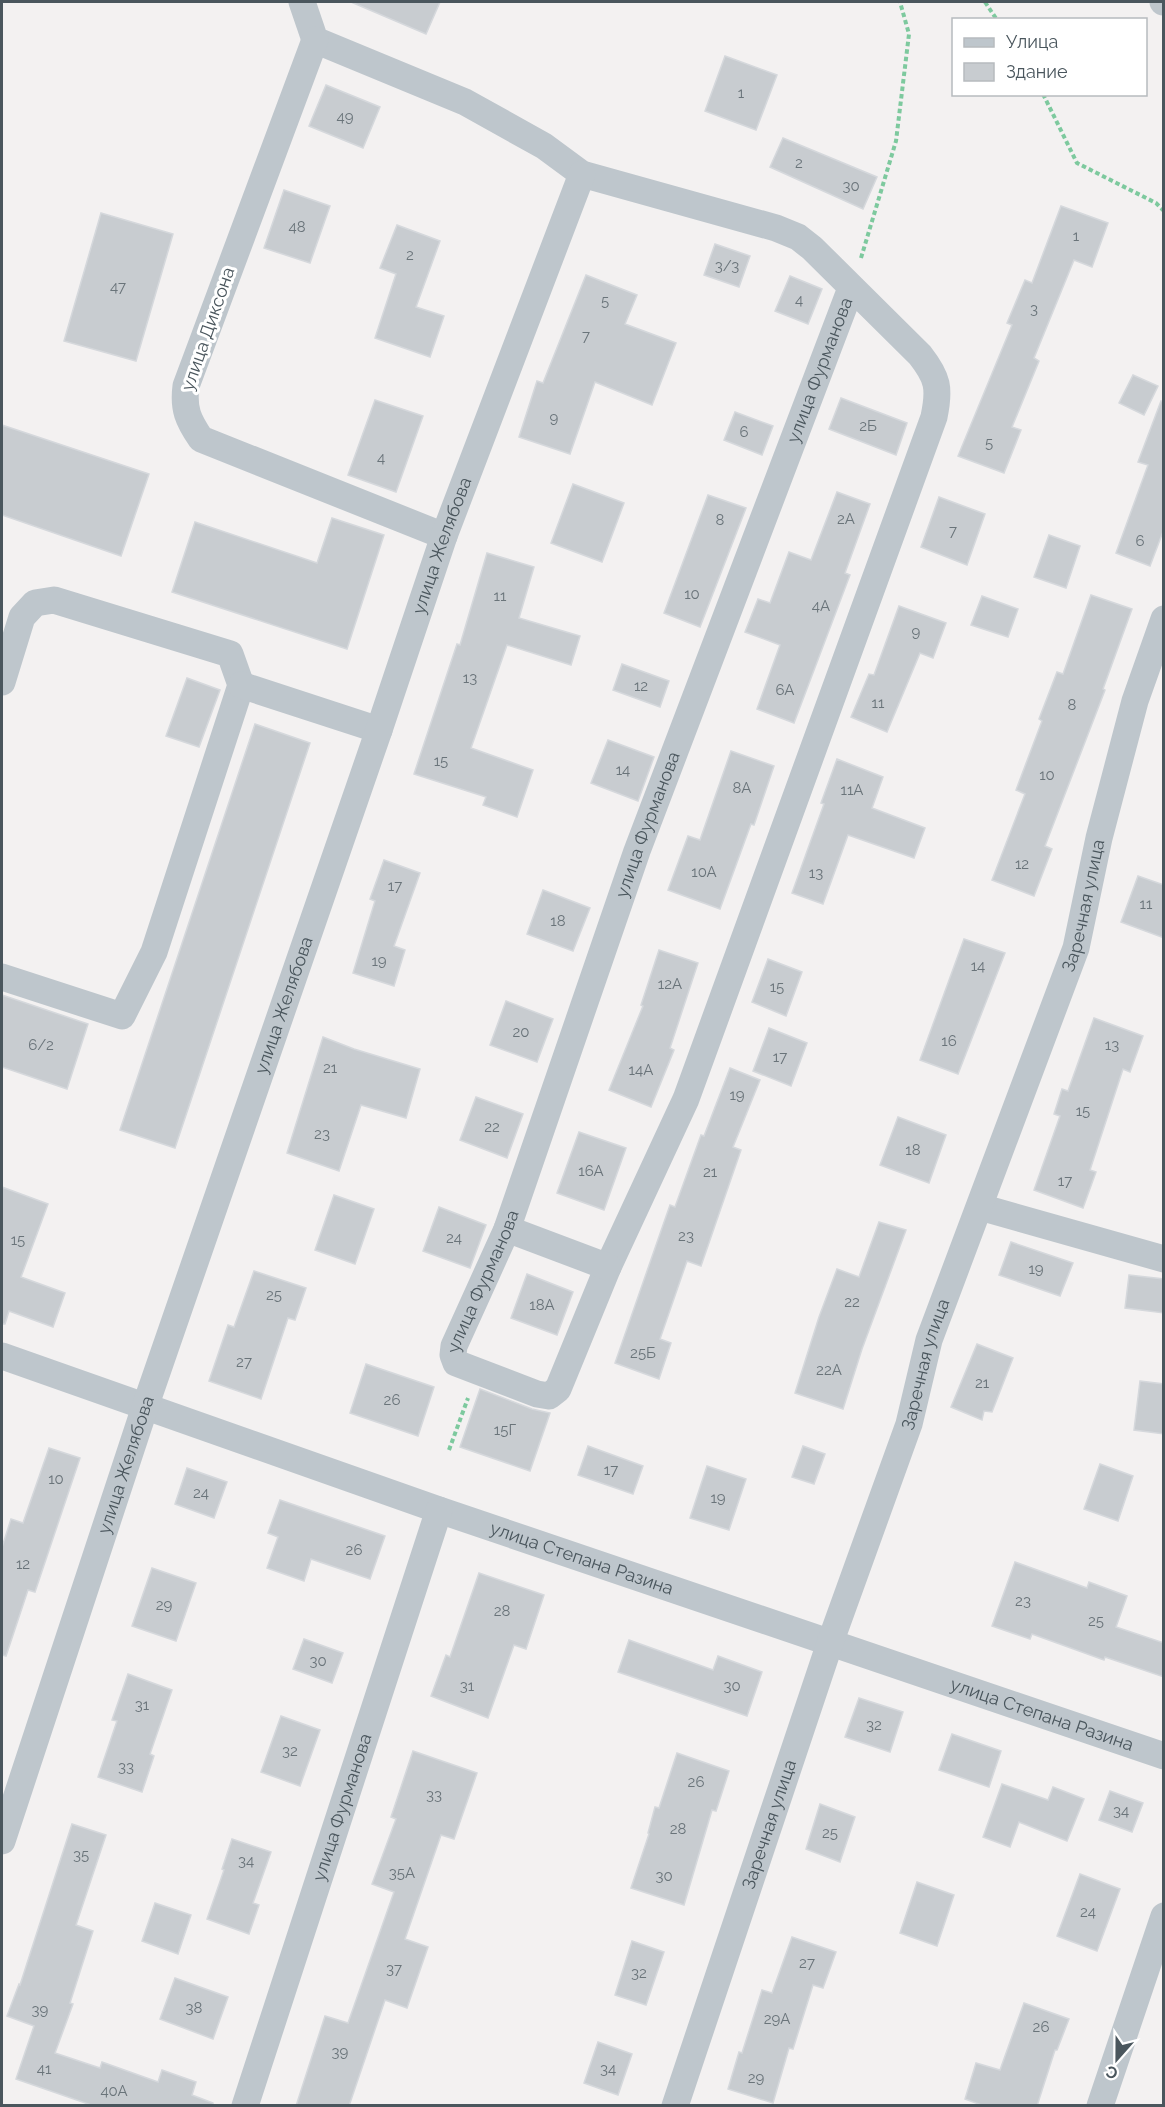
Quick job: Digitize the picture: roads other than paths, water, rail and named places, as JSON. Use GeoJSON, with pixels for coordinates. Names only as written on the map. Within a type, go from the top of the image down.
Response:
{"type":"FeatureCollection","features":[{"type":"Feature","properties":{"kind":"street"},"geometry":{"type":"LineString","coordinates":[[302,2],[315,40],[465,102],[544,146],[582,174]]}},
{"type":"Feature","properties":{"kind":"street","name":"улица Диксона"},"geometry":{"type":"LineString","coordinates":[[315,40],[186,386],[183,402],[189,422],[201,439],[444,536]]}},
{"type":"Feature","properties":{"kind":"street","name":"улица Фурманова"},"geometry":{"type":"LineString","coordinates":[[582,174],[776,228],[798,237],[812,249],[920,355],[933,372],[938,397],[934,417],[686,1099],[608,1267],[558,1389],[549,1396],[537,1394],[456,1363],[453,1355],[454,1346],[507,1229],[637,850],[851,288]]}},
{"type":"Feature","properties":{"kind":"street","name":"улица Желябова"},"geometry":{"type":"LineString","coordinates":[[2,1841],[145,1407],[444,536],[582,174]]}},
{"type":"Feature","properties":{"kind":"street"},"geometry":{"type":"LineString","coordinates":[[2,682],[22,617],[35,603],[54,600],[230,654],[242,685],[154,952],[122,1016],[2,977]]}},
{"type":"Feature","properties":{"kind":"street","name":"Заречная улица"},"geometry":{"type":"LineString","coordinates":[[675,2106],[830,1643],[909,1424],[929,1340],[1076,948],[1102,826],[1136,701],[1164,619]]}},
{"type":"Feature","properties":{"kind":"street"},"geometry":{"type":"LineString","coordinates":[[242,685],[379,730]]}},
{"type":"Feature","properties":{"kind":"street"},"geometry":{"type":"LineString","coordinates":[[980,1207],[1164,1259]]}},
{"type":"Feature","properties":{"kind":"street"},"geometry":{"type":"LineString","coordinates":[[507,1229],[608,1267]]}},
{"type":"Feature","properties":{"kind":"street","name":"улица Степана Разина"},"geometry":{"type":"LineString","coordinates":[[2,1356],[439,1510],[1164,1756]]}},
{"type":"Feature","properties":{"kind":"street","name":"улица Фурманова"},"geometry":{"type":"LineString","coordinates":[[245,2106],[439,1510]]}},
{"type":"Feature","properties":{"kind":"street"},"geometry":{"type":"LineString","coordinates":[[1100,2106],[1164,1916]]}}]}
